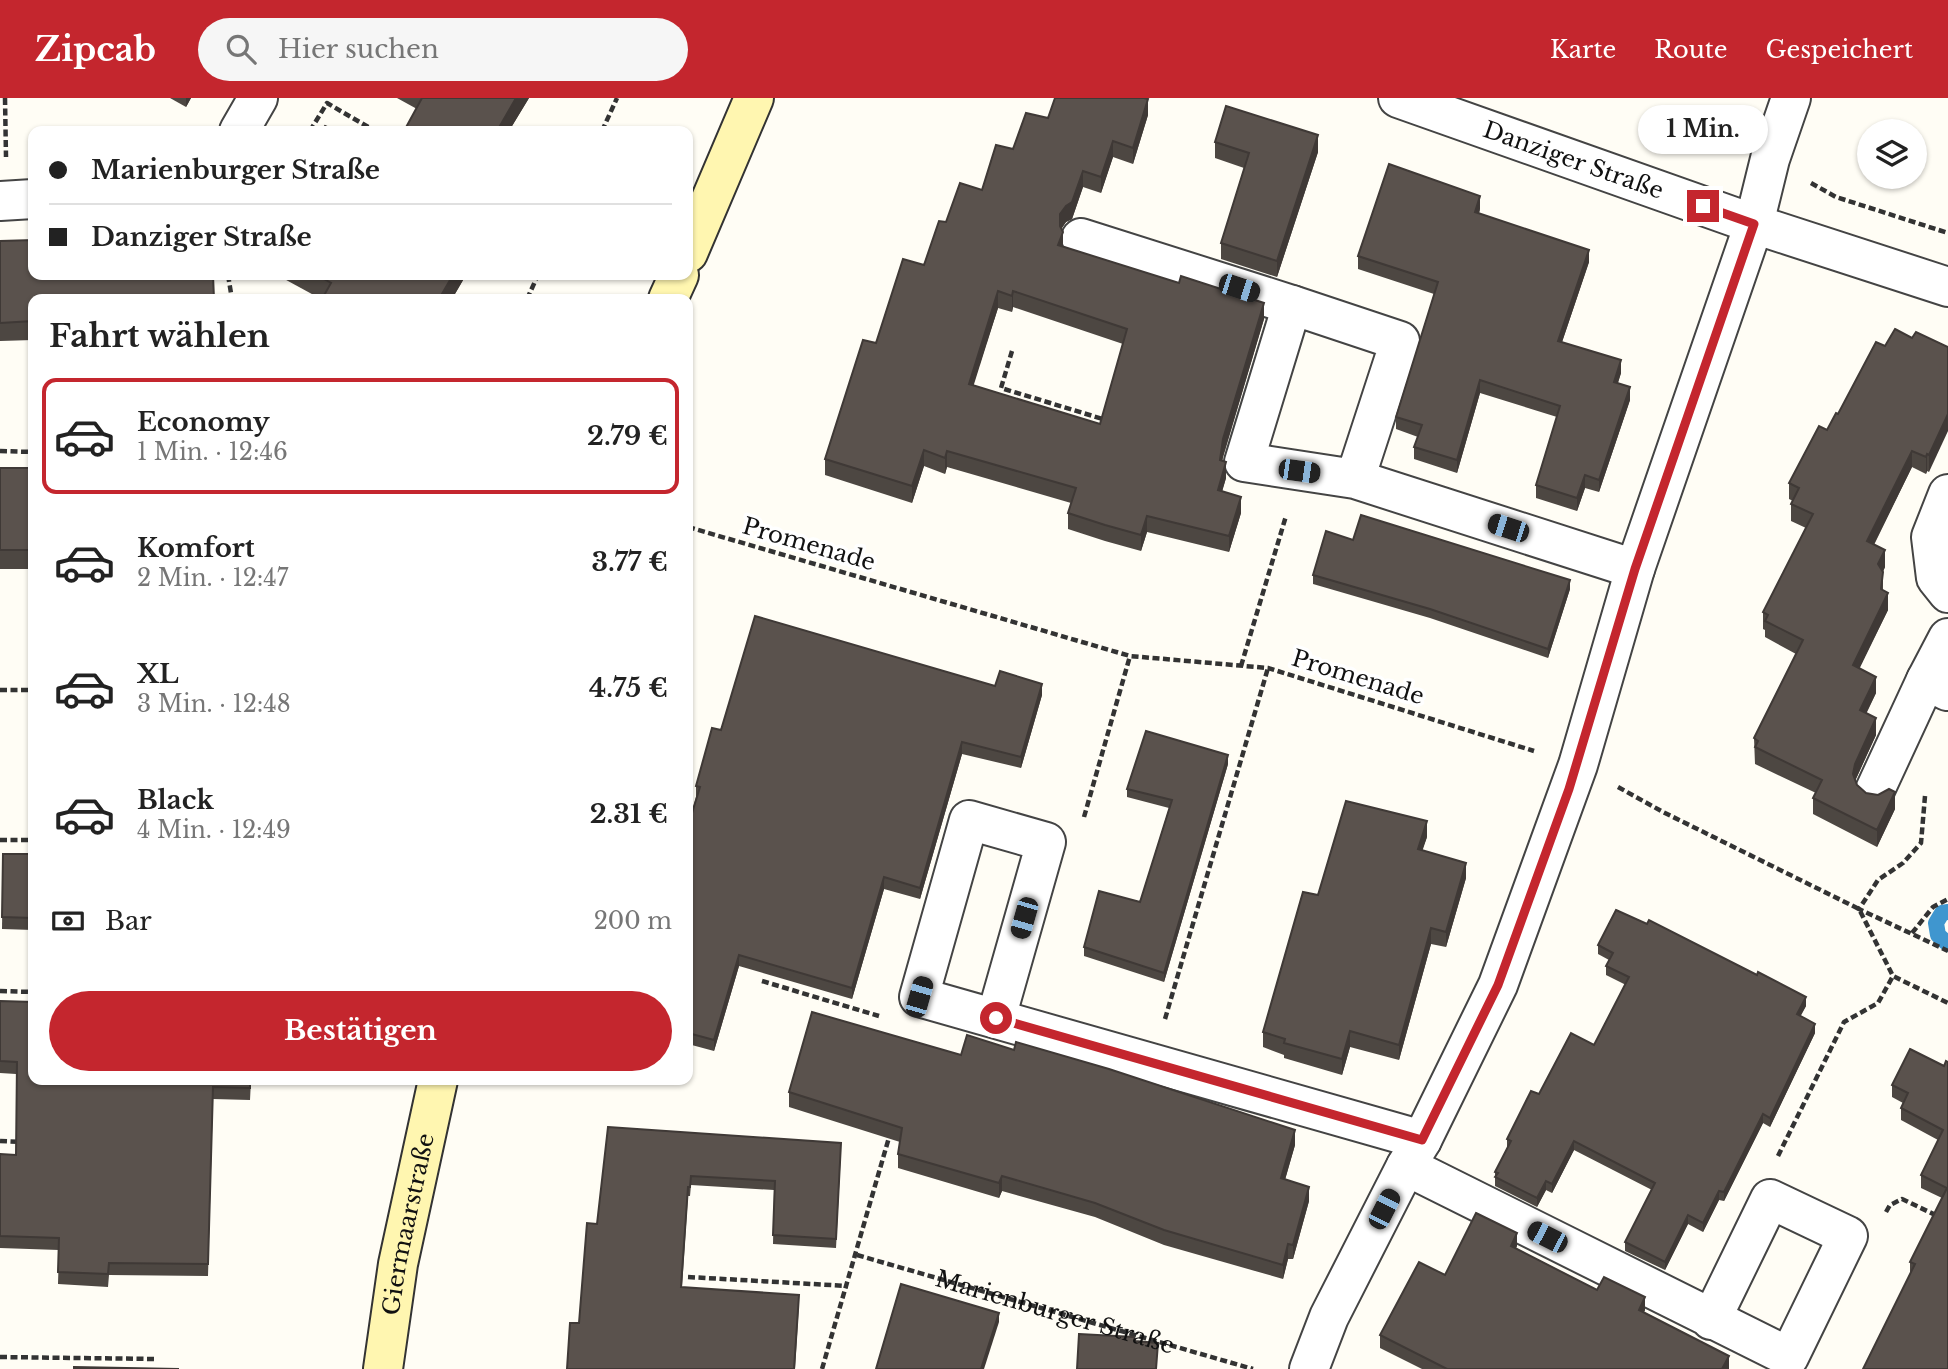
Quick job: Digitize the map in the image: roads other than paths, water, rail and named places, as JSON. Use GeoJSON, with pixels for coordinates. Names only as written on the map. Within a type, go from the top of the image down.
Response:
{"type":"FeatureCollection","features":[{"type":"Feature","properties":{"kind":"main road"},"geometry":{"type":"LineString","coordinates":[[693,241],[754,98]]}},
{"type":"Feature","properties":{"kind":"main road","name":"Giermaarstraße"},"geometry":{"type":"LineString","coordinates":[[383,1369],[398,1264],[437,1085]]}},
{"type":"Feature","properties":{"kind":"street"},"geometry":{"type":"LineString","coordinates":[[242,126],[258,98]]}},
{"type":"Feature","properties":{"kind":"street","name":"Danziger Straße"},"geometry":{"type":"LineString","coordinates":[[1398,98],[1754,224],[1948,287]]}},
{"type":"Feature","properties":{"kind":"street"},"geometry":{"type":"LineString","coordinates":[[1309,1369],[1329,1317],[1498,985],[1578,765],[1635,569],[1754,224],[1770,159],[1791,98]]}},
{"type":"Feature","properties":{"kind":"street"},"geometry":{"type":"LineString","coordinates":[[1081,239],[1400,341],[1355,479]]}},
{"type":"Feature","properties":{"kind":"street"},"geometry":{"type":"LineString","coordinates":[[1292,305],[1244,462],[1355,479],[1635,569]]}},
{"type":"Feature","properties":{"kind":"street"},"geometry":{"type":"LineString","coordinates":[[1948,494],[1931,537],[1936,578],[1948,593]]}},
{"type":"Feature","properties":{"kind":"street"},"geometry":{"type":"LineString","coordinates":[[1875,790],[1937,686],[1948,638]]}},
{"type":"Feature","properties":{"kind":"street"},"geometry":{"type":"LineString","coordinates":[[996,1018],[1046,842],[968,820],[919,997],[1153,1063],[1414,1153],[1711,1320],[1789,1357],[1848,1236],[1770,1199],[1711,1320]]}},
{"type":"Feature","properties":{"kind":"waterway"},"geometry":{"type":"LineString","coordinates":[[1948,912],[1942,913],[1936,923],[1938,935],[1948,944]]}}]}
